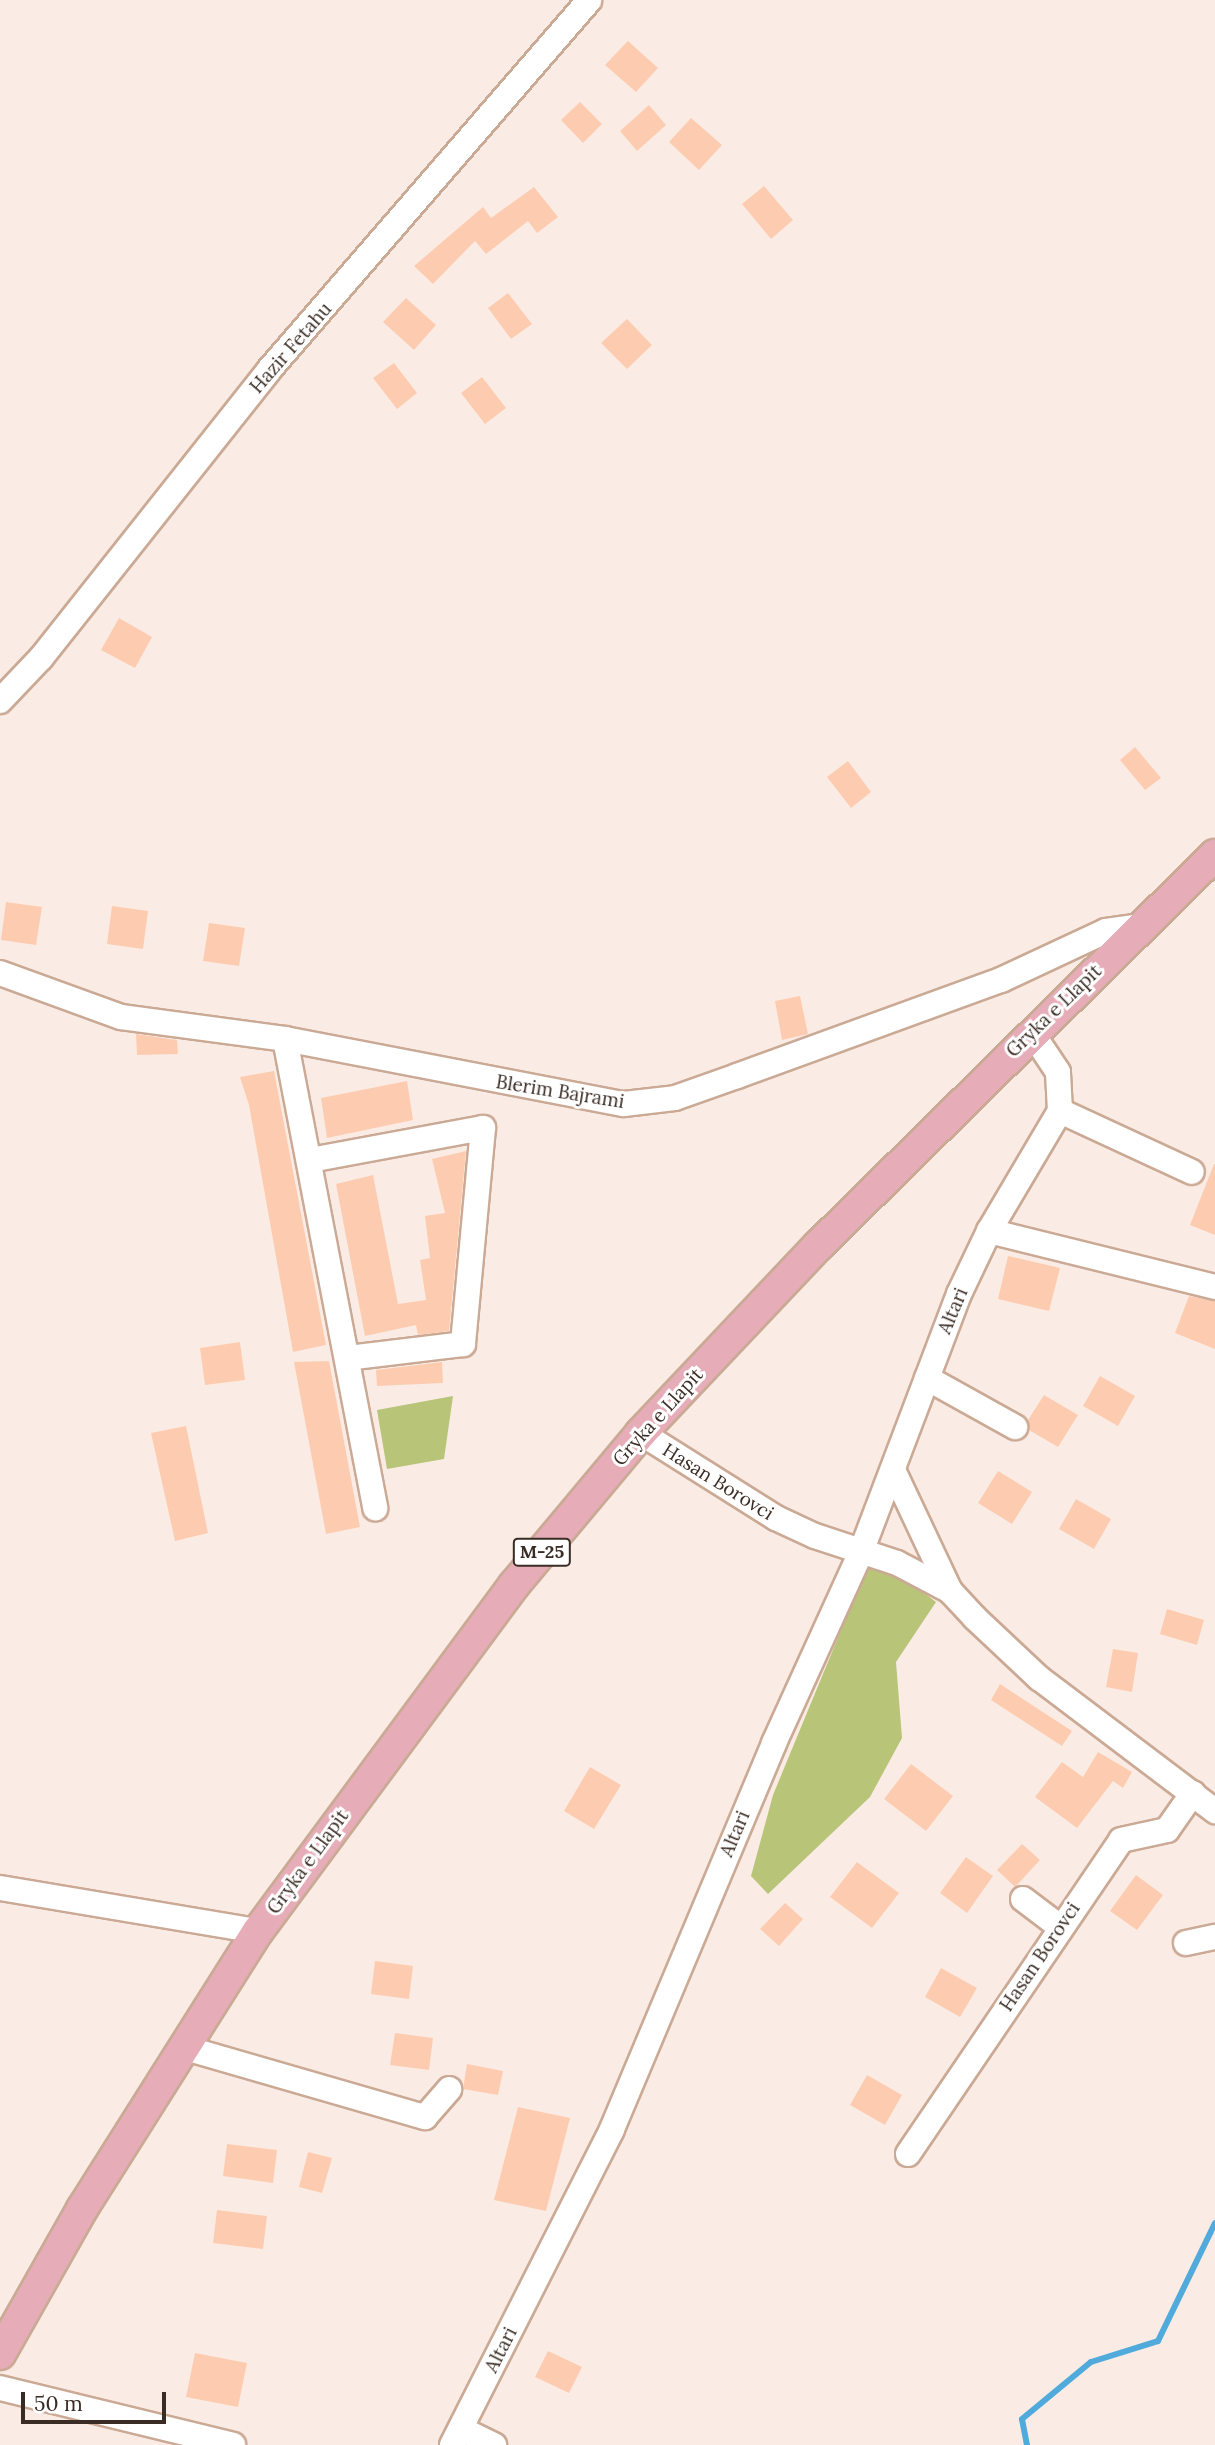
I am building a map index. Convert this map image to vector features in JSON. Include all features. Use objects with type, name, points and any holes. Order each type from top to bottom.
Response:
[{"type":"main road","name":"Gryka e Llapit","points":[[0,2354],[182,2048],[258,1931],[514,1586],[641,1433],[819,1245],[1215,855]]},
{"type":"street","name":"Hazir Fetahu","points":[[0,702],[41,658],[269,370],[589,0]]},
{"type":"street","name":"Blerim Bajrami","points":[[0,973],[121,1017],[285,1039],[594,1101],[653,1102],[918,1012],[1106,931],[1142,926]]},
{"type":"street","points":[[1032,1033],[1058,1072],[1060,1111],[1192,1172]]},
{"type":"street","points":[[285,1039],[375,1508]]},
{"type":"street","name":"Altari","points":[[495,2445],[457,2437],[612,2129],[774,1743],[861,1552],[894,1472],[959,1294],[989,1231],[1060,1111]]},
{"type":"street","points":[[310,1160],[483,1128],[463,1345],[348,1358]]},
{"type":"street","points":[[989,1231],[1215,1287]]},
{"type":"street","points":[[928,1378],[1015,1427]]},
{"type":"street","name":"Hasan Borovci","points":[[641,1433],[776,1518],[861,1552],[897,1563],[950,1591],[1039,1678],[1215,1811]]},
{"type":"street","name":"Hasan Borovci","points":[[894,1472],[950,1591]]},
{"type":"street","name":"Hasan Borovci","points":[[908,2154],[1121,1840],[1167,1830],[1193,1793]]},
{"type":"street","points":[[0,1888],[258,1931]]},
{"type":"street","points":[[1023,1899],[1060,1927]]},
{"type":"street","points":[[1186,1943],[1203,1943],[1215,1937]]},
{"type":"street","points":[[182,2048],[425,2117],[449,2089]]},
{"type":"street","points":[[0,2388],[233,2445]]},
{"type":"green space","points":[[453,1396],[444,1459],[387,1469],[377,1410]]},
{"type":"green space","points":[[868,1565],[903,1577],[936,1602],[896,1662],[902,1738],[870,1797],[768,1894],[751,1876],[773,1795]]},
{"type":"building","points":[[628,41],[658,68],[636,92],[605,65]]},
{"type":"building","points":[[580,102],[602,124],[583,143],[561,120]]},
{"type":"building","points":[[649,105],[666,125],[637,151],[620,131]]},
{"type":"building","points":[[691,118],[722,145],[699,170],[669,142]]},
{"type":"building","points":[[764,186],[793,220],[771,239],[742,204]]},
{"type":"building","points":[[534,187],[558,217],[537,233],[528,221],[486,254],[475,241],[433,284],[414,266],[483,207],[491,218]]},
{"type":"building","points":[[508,293],[532,324],[511,339],[488,308]]},
{"type":"building","points":[[406,298],[436,325],[414,350],[383,322]]},
{"type":"building","points":[[627,319],[652,345],[627,369],[601,343]]},
{"type":"building","points":[[394,363],[417,393],[397,409],[373,378]]},
{"type":"building","points":[[482,377],[506,408],[485,424],[461,393]]},
{"type":"building","points":[[119,618],[152,637],[135,668],[101,650]]},
{"type":"building","points":[[1135,747],[1161,778],[1145,790],[1120,760]]},
{"type":"building","points":[[848,761],[871,792],[851,808],[827,777]]},
{"type":"building","points":[[6,902],[42,907],[36,945],[1,940]]},
{"type":"building","points":[[112,906],[148,911],[143,949],[107,944]]},
{"type":"building","points":[[209,923],[245,928],[239,966],[203,961]]},
{"type":"building","points":[[800,996],[808,1034],[782,1040],[775,1001]]},
{"type":"building","points":[[136,1034],[177,1040],[178,1054],[137,1055]]},
{"type":"building","points":[[274,1071],[326,1345],[293,1352],[249,1105],[240,1077]]},
{"type":"building","points":[[407,1081],[413,1120],[327,1138],[321,1098]]},
{"type":"building","points":[[466,1151],[449,1331],[418,1335],[416,1325],[365,1336],[336,1184],[373,1175],[398,1304],[426,1300],[420,1260],[430,1258],[425,1216],[445,1213],[432,1159]]},
{"type":"building","points":[[1215,1164],[1215,1235],[1190,1225]]},
{"type":"building","points":[[1008,1256],[1060,1268],[1049,1311],[998,1299]]},
{"type":"building","points":[[1189,1296],[1215,1301],[1215,1349],[1175,1333]]},
{"type":"building","points":[[240,1342],[245,1380],[205,1385],[200,1348]]},
{"type":"building","points":[[329,1361],[360,1527],[326,1534],[294,1362]]},
{"type":"building","points":[[442,1362],[443,1383],[377,1386],[376,1370]]},
{"type":"building","points":[[1100,1376],[1135,1396],[1118,1426],[1083,1406]]},
{"type":"building","points":[[1044,1395],[1078,1415],[1058,1447],[1029,1430],[1028,1420]]},
{"type":"building","points":[[186,1426],[208,1533],[175,1541],[151,1433]]},
{"type":"building","points":[[998,1471],[1032,1492],[1012,1524],[978,1503]]},
{"type":"building","points":[[1076,1499],[1111,1519],[1094,1549],[1059,1529]]},
{"type":"building","points":[[1167,1609],[1204,1620],[1197,1645],[1160,1634]]},
{"type":"building","points":[[1113,1649],[1138,1653],[1132,1692],[1106,1687]]},
{"type":"building","points":[[1000,1684],[1072,1731],[1062,1746],[991,1700]]},
{"type":"building","points":[[1098,1752],[1132,1772],[1123,1788],[1113,1781],[1077,1828],[1035,1797],[1062,1762],[1083,1777]]},
{"type":"building","points":[[911,1764],[953,1796],[926,1831],[884,1799]]},
{"type":"building","points":[[590,1767],[621,1785],[594,1829],[564,1811]]},
{"type":"building","points":[[1022,1844],[1040,1860],[1015,1887],[997,1870]]},
{"type":"building","points":[[966,1857],[993,1876],[967,1913],[940,1893]]},
{"type":"building","points":[[857,1862],[899,1893],[872,1928],[830,1897]]},
{"type":"building","points":[[1136,1875],[1163,1895],[1137,1930],[1110,1911]]},
{"type":"building","points":[[785,1903],[803,1919],[779,1946],[760,1929]]},
{"type":"building","points":[[375,1961],[413,1966],[409,1999],[371,1994]]},
{"type":"building","points":[[941,1968],[977,1988],[960,2017],[925,1997]]},
{"type":"building","points":[[395,2033],[433,2038],[429,2070],[390,2065]]},
{"type":"building","points":[[467,2064],[503,2071],[498,2095],[463,2089]]},
{"type":"building","points":[[867,2075],[902,2095],[885,2125],[850,2105]]},
{"type":"building","points":[[518,2107],[570,2118],[546,2211],[494,2200]]},
{"type":"building","points":[[227,2144],[277,2150],[273,2183],[223,2176]]},
{"type":"building","points":[[308,2152],[332,2158],[322,2193],[299,2187]]},
{"type":"building","points":[[217,2210],[267,2216],[263,2249],[213,2243]]},
{"type":"building","points":[[548,2351],[582,2367],[569,2393],[535,2377]]},
{"type":"building","points":[[195,2353],[247,2363],[238,2407],[186,2397]]},
{"type":"waterway","points":[[1027,2445],[1022,2419],[1091,2362],[1158,2341],[1215,2223]]}]
